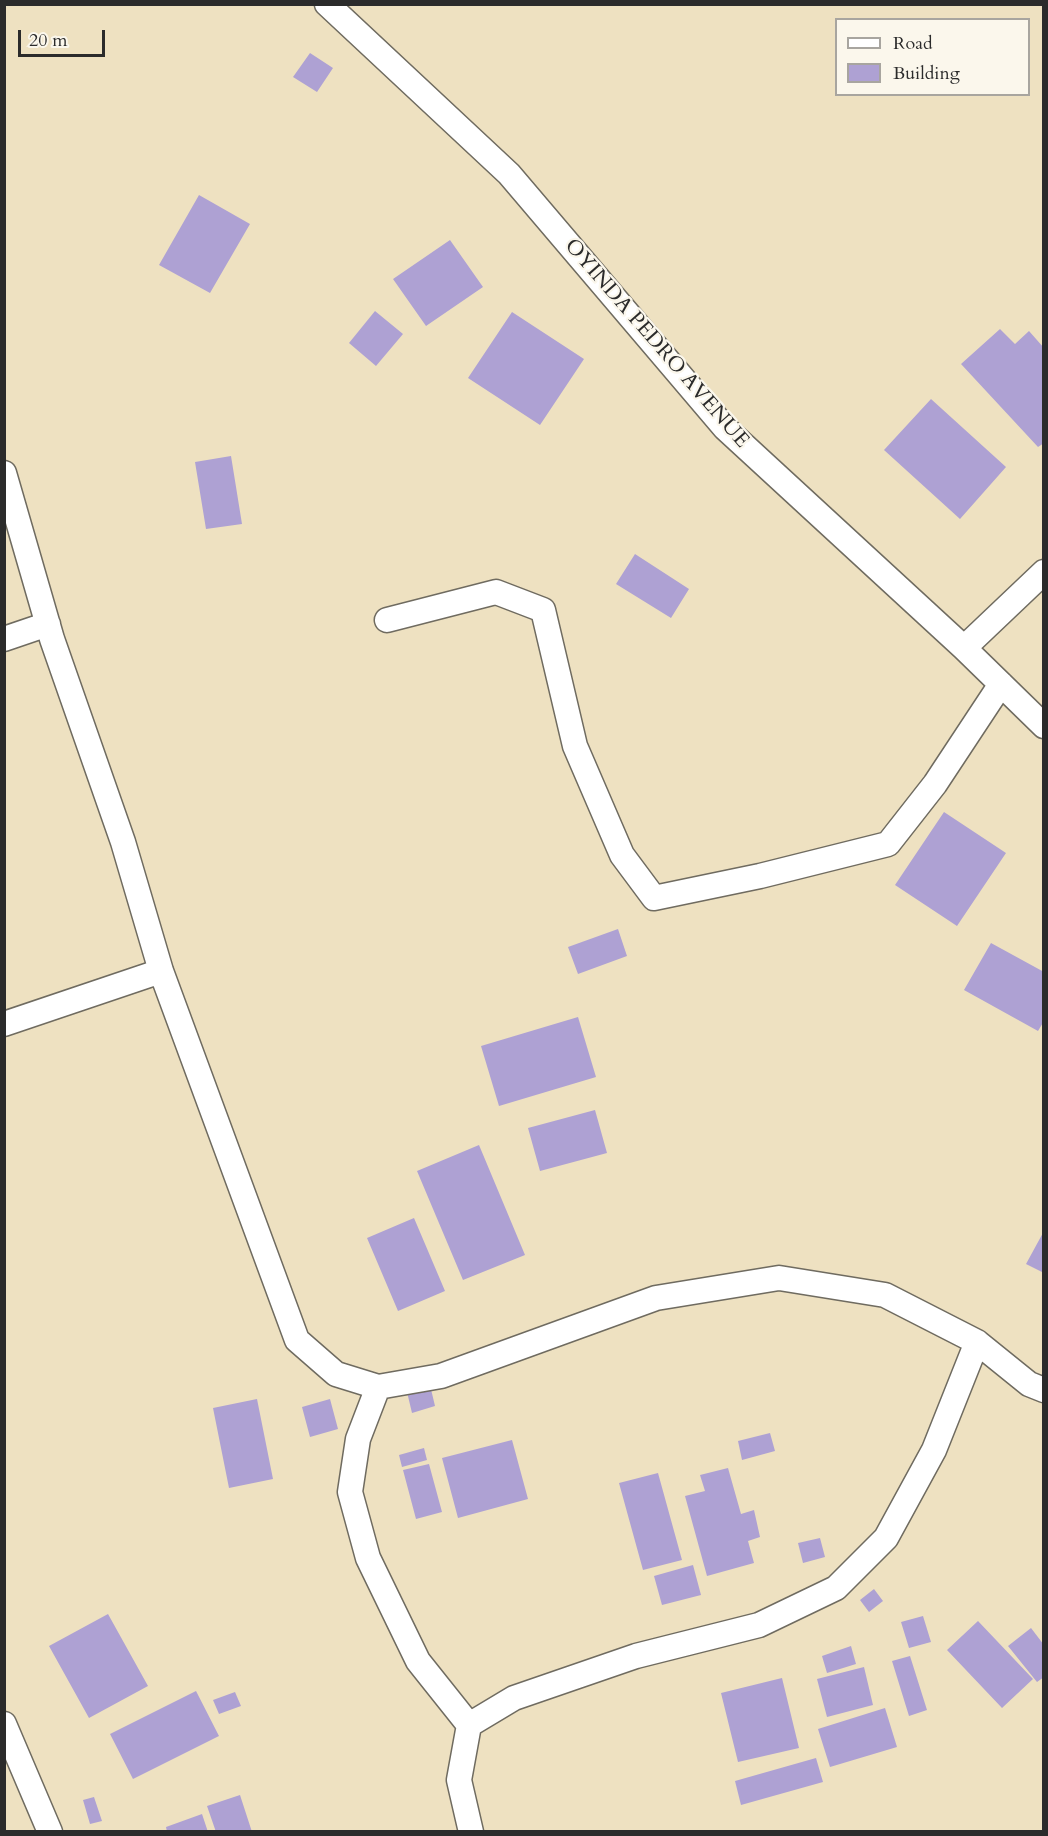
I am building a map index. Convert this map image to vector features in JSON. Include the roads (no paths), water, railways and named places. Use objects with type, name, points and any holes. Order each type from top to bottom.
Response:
[{"type":"street","name":"OYINDA PEDRO AVENUE","points":[[327,4],[509,174],[725,428],[964,648],[1044,726]]},
{"type":"street","points":[[4,473],[48,624],[123,843],[161,971],[297,1340],[336,1374],[378,1387],[441,1376],[657,1298],[779,1278],[885,1295],[977,1342],[1029,1384],[1044,1390]]},
{"type":"street","points":[[964,648],[1044,572]]},
{"type":"street","points":[[387,620],[496,592],[543,610],[576,746],[622,855],[654,898],[760,876],[888,844],[935,784],[1001,684]]},
{"type":"street","points":[[4,639],[48,624]]},
{"type":"street","points":[[4,1024],[161,971]]},
{"type":"street","points":[[471,1832],[459,1780],[469,1725],[514,1698],[636,1656],[759,1624],[836,1588],[886,1538],[934,1450],[977,1342]]},
{"type":"street","points":[[378,1387],[358,1439],[350,1492],[368,1558],[418,1661],[469,1725]]},
{"type":"street","points":[[4,1724],[50,1832]]}]
